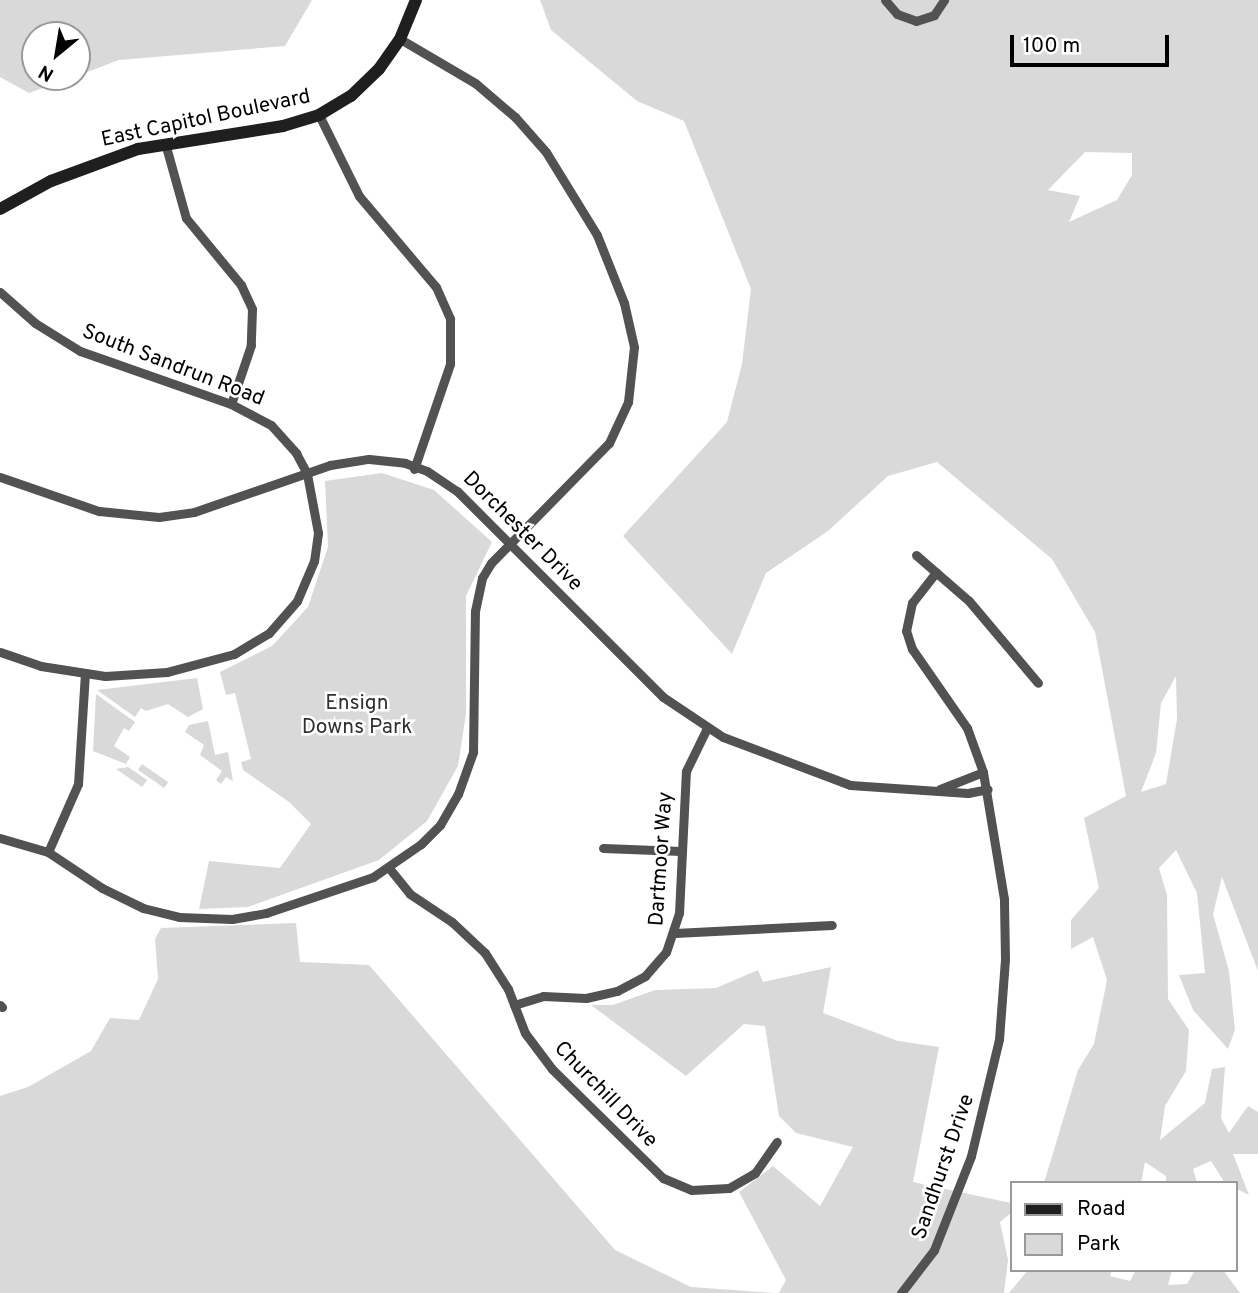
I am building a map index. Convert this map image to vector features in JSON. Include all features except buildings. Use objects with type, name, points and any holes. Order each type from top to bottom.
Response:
[{"type":"street","name":"East Capitol Boulevard","points":[[0,209],[80,169],[165,143],[283,126],[319,116],[366,84],[400,39],[416,0]]},
{"type":"street","points":[[885,0],[903,18],[916,21],[934,15],[944,0]]},
{"type":"street","points":[[0,838],[48,852],[125,901],[197,919],[266,913],[351,886],[389,868],[440,825],[467,776],[477,709],[477,594],[491,563],[609,443],[632,388],[632,333],[597,236],[546,152],[515,117],[475,83],[400,39]]},
{"type":"street","points":[[319,116],[359,196],[428,276],[450,319],[450,364],[414,469]]},
{"type":"street","points":[[165,143],[186,218],[241,285],[252,309],[251,345],[231,404]]},
{"type":"street","name":"South Sandrun Road","points":[[0,292],[35,323],[80,351],[231,404],[271,425],[296,453],[307,474],[318,533],[314,561],[297,601],[279,624],[247,649],[167,672],[85,674]]},
{"type":"street","name":"Dorchester Drive","points":[[0,477],[99,511],[159,517],[194,512],[307,474],[369,459],[405,463],[448,483],[663,697],[707,728],[755,752],[832,781],[881,790],[988,789]]},
{"type":"street","points":[[916,555],[968,601],[1038,683]]},
{"type":"street","name":"Sandhurst Drive","points":[[901,1293],[928,1262],[958,1192],[984,1115],[999,1039],[1004,899],[988,789],[967,728],[908,640],[909,610],[936,572]]},
{"type":"street","points":[[0,652],[85,674],[78,784],[48,852]]},
{"type":"street","name":"Dartmoor Way","points":[[513,1005],[543,996],[597,997],[627,987],[660,961],[676,933],[686,771],[707,728]]},
{"type":"street","name":"Dorchester Drive","points":[[938,790],[984,772]]},
{"type":"street","points":[[603,848],[681,851]]},
{"type":"street","name":"Churchill Drive","points":[[389,868],[410,894],[475,942],[501,976],[526,1033],[568,1088],[673,1184],[710,1191],[738,1184],[761,1167],[777,1142]]},
{"type":"street","points":[[676,933],[832,925]]},
{"type":"green space","points":[[0,0],[312,0],[285,46],[119,60],[91,71],[91,21],[21,21],[21,89],[0,77]]},
{"type":"green space","points":[[540,0],[1258,0],[1258,971],[1222,877],[1213,914],[1229,971],[1235,1030],[1228,1049],[1193,1010],[1179,975],[1205,973],[1197,893],[1176,850],[1159,868],[1167,895],[1168,999],[1189,1030],[1186,1071],[1165,1106],[1160,1140],[1205,1103],[1212,1069],[1225,1067],[1221,1118],[1229,1133],[1248,1106],[1258,1112],[1258,1154],[1233,1154],[1249,1195],[1237,1189],[1237,1181],[1224,1181],[1211,1161],[1193,1169],[1196,1181],[1166,1181],[1166,1176],[1145,1162],[1141,1181],[1045,1181],[1078,1070],[1094,1044],[1107,980],[1093,937],[1071,949],[1071,920],[1099,888],[1084,818],[1126,796],[1095,632],[1052,559],[937,462],[888,476],[828,531],[766,573],[732,654],[623,536],[727,422],[742,364],[751,289],[684,121],[637,101],[551,30]],"holes":[[[1085,152],[1132,153],[1132,175],[1117,200],[1069,222],[1080,196],[1048,190]],[[1176,676],[1177,719],[1166,784],[1141,792],[1156,753],[1161,703]]]},
{"type":"green space","name":"Ensign Downs Park","points":[[382,473],[434,490],[492,542],[466,596],[466,714],[458,766],[427,821],[379,860],[248,907],[199,909],[209,861],[280,868],[311,824],[289,802],[243,770],[241,762],[251,759],[235,693],[226,695],[220,672],[272,646],[308,607],[328,547],[325,481]]},
{"type":"green space","points":[[197,678],[203,709],[188,717],[168,704],[146,711],[141,708],[135,717],[97,690]]},
{"type":"green space","points":[[96,694],[135,722],[129,731],[124,728],[114,746],[130,757],[126,764],[93,751]]},
{"type":"green space","points":[[208,721],[215,755],[228,752],[233,781],[226,777],[221,784],[216,780],[222,771],[200,755],[204,745],[185,732],[189,725]]},
{"type":"green space","points":[[142,764],[168,782],[164,788],[138,770]]},
{"type":"green space","points":[[128,767],[147,780],[142,787],[116,769]]},
{"type":"green space","points":[[296,923],[300,962],[369,965],[615,1250],[691,1287],[775,1293],[0,1293],[0,1096],[28,1087],[91,1051],[110,1018],[139,1020],[158,979],[155,939],[161,928]]},
{"type":"green space","points":[[831,967],[823,1013],[898,1041],[939,1047],[913,1182],[1010,1203],[1010,1214],[1000,1222],[1008,1260],[1004,1293],[779,1293],[786,1280],[739,1192],[773,1166],[820,1206],[853,1147],[796,1133],[779,1116],[765,1026],[744,1024],[686,1076],[591,1005],[613,1005],[655,990],[716,988],[758,970],[763,982]]},
{"type":"green space","points":[[1026,1272],[1111,1272],[1110,1276],[1130,1281],[1135,1272],[1171,1272],[1168,1285],[1187,1284],[1194,1272],[1224,1272],[1240,1293],[1009,1293]]}]
